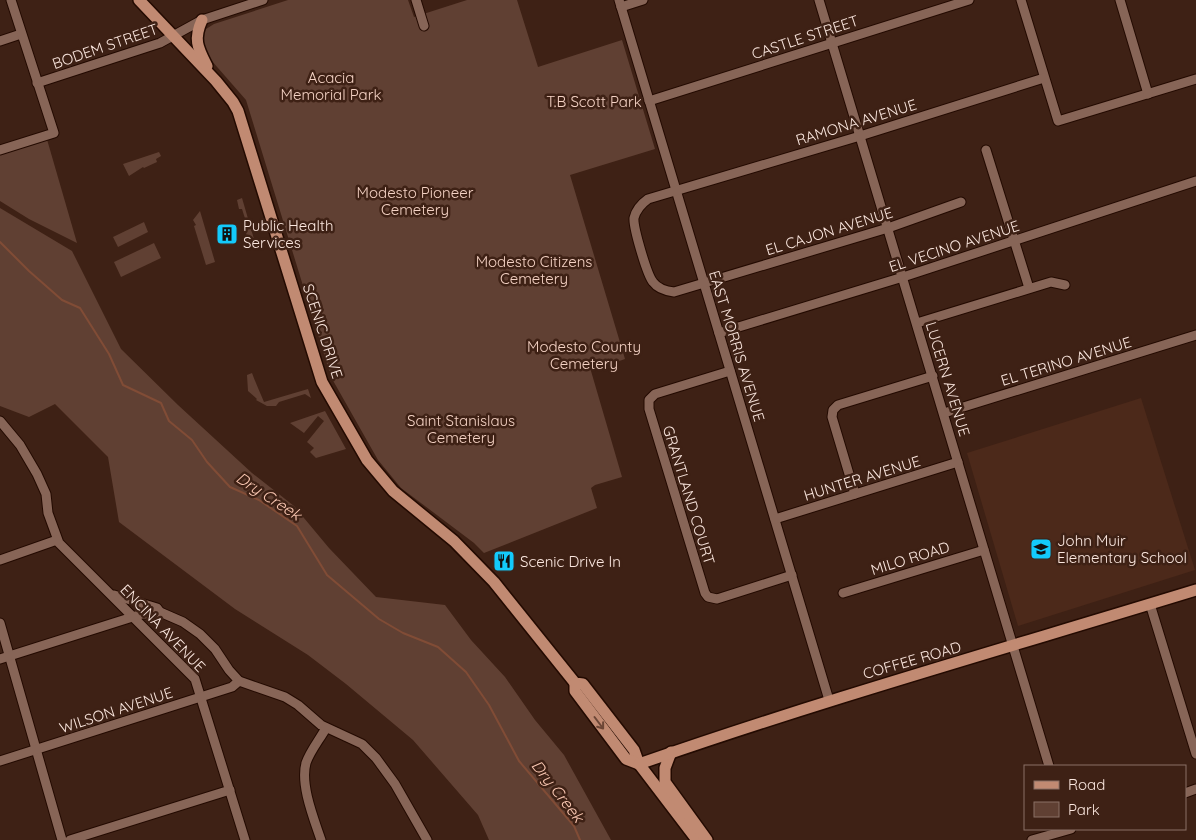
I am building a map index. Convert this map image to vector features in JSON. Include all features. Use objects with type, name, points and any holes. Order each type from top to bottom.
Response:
[{"type":"main road","name":"SCENIC DRIVE","points":[[139,0],[212,77],[233,102],[240,116],[322,382],[367,460],[393,491],[454,541],[488,575],[576,683],[575,691],[626,759],[638,764],[697,840]]},
{"type":"main road","points":[[202,20],[196,36],[197,44],[212,77]]},
{"type":"main road","name":"COFFEE ROAD","points":[[638,764],[829,700],[1196,590]]},
{"type":"main road","points":[[671,752],[665,768],[665,782],[708,840]]},
{"type":"street","points":[[0,150],[54,133],[11,0]]},
{"type":"street","name":"BODEM STREET","points":[[37,83],[150,46],[202,20],[263,0]]},
{"type":"street","points":[[416,0],[424,26]]},
{"type":"street","points":[[620,4],[643,0]]},
{"type":"street","name":"LUCERN AVENUE","points":[[818,0],[933,376],[1049,765]]},
{"type":"street","name":"CASTLE STREET","points":[[649,101],[969,0]]},
{"type":"street","points":[[1021,0],[1058,121],[1196,79]]},
{"type":"street","points":[[1120,0],[1148,94]]},
{"type":"street","name":"EAST MORRIS AVENUE","points":[[620,4],[829,700]]},
{"type":"street","points":[[0,41],[21,34]]},
{"type":"street","name":"RAMONA AVENUE","points":[[704,284],[674,292],[658,287],[649,277],[634,225],[636,212],[642,203],[648,199],[860,136],[1044,78]]},
{"type":"street","points":[[986,150],[1029,288]]},
{"type":"street","name":"EL VECINO AVENUE","points":[[719,333],[903,277],[1196,182]]},
{"type":"street","name":"EL CAJON AVENUE","points":[[704,284],[888,228],[961,202]]},
{"type":"street","points":[[917,323],[1051,282],[1065,285]]},
{"type":"street","name":"EL TERINO AVENUE","points":[[944,413],[1196,335]]},
{"type":"street","name":"GRANTLAND COURT","points":[[730,371],[652,396],[648,404],[654,427],[705,593],[708,597],[717,599],[792,576]]},
{"type":"street","points":[[855,494],[832,417],[833,410],[838,405],[933,376]]},
{"type":"street","points":[[0,421],[20,445],[37,474],[46,494],[48,512],[57,540],[0,560]]},
{"type":"street","name":"HUNTER AVENUE","points":[[775,519],[958,462]]},
{"type":"street","name":"ENCINA AVENUE","points":[[57,540],[192,674],[202,696],[245,840]]},
{"type":"street","name":"MILO ROAD","points":[[843,593],[984,550]]},
{"type":"street","points":[[110,593],[157,608],[160,612],[183,622],[200,634],[215,649],[239,681],[271,691],[290,700],[326,728],[356,740],[370,751],[395,784],[427,840]]},
{"type":"street","points":[[1150,604],[1196,754]]},
{"type":"street","points":[[0,659],[134,616],[160,612]]},
{"type":"street","points":[[0,623],[62,840]]},
{"type":"street","name":"WILSON AVENUE","points":[[0,761],[232,687],[239,681]]},
{"type":"street","points":[[322,840],[304,774],[307,759],[326,728]]},
{"type":"street","points":[[70,840],[230,790]]},
{"type":"street","points":[[1032,840],[1066,830]]},
{"type":"shaded area","points":[[1141,398],[1195,570],[1018,626],[967,453]]},
{"type":"green space","points":[[288,0],[408,0],[414,17],[467,0],[517,0],[538,67],[622,40],[655,149],[570,175],[625,359],[591,371],[622,477],[591,488],[597,508],[484,553],[474,543],[401,488],[378,460],[331,377],[246,100],[204,52],[201,35],[214,24]]},
{"type":"green space","points":[[46,136],[77,243],[29,219],[0,201],[0,150]]},
{"type":"green space","points":[[159,152],[161,156],[156,159],[157,162],[143,167],[129,176],[123,164]]},
{"type":"green space","points":[[242,198],[256,246],[251,248],[245,230],[248,228],[237,200]]},
{"type":"green space","points":[[0,208],[72,251],[121,349],[252,473],[294,506],[329,548],[376,597],[445,605],[471,640],[505,677],[535,720],[564,755],[611,840],[489,840],[478,815],[413,740],[308,655],[235,609],[119,522],[108,457],[55,404],[29,417],[0,406]]},
{"type":"green space","points":[[200,211],[215,262],[206,265],[193,220]]},
{"type":"green space","points":[[144,222],[148,232],[118,247],[113,237]]},
{"type":"green space","points":[[154,243],[161,258],[121,277],[114,262]]},
{"type":"green space","points":[[252,373],[264,402],[308,389],[311,398],[305,394],[279,402],[276,406],[267,406],[256,400],[248,391],[247,375]]},
{"type":"green space","points":[[325,411],[346,449],[316,458],[310,452],[314,448],[307,442],[324,421],[318,416],[304,433],[290,423]]},
{"type":"waterway","name":"Dry Creek","points":[[0,242],[62,300],[80,308],[109,354],[123,385],[161,403],[169,421],[192,440],[207,462],[230,487],[259,500],[297,526],[327,575],[379,619],[403,633],[438,647],[466,672],[489,705],[519,761],[574,826],[580,840]]},
{"type":"place","name":"Public Health Services","points":[[227,234]]},
{"type":"place","name":"John Muir Elementary School","points":[[1041,549]]},
{"type":"place","name":"Scenic Drive In","points":[[504,561]]},
{"type":"park label","name":"Acacia Memorial Park","points":[[331,86]]},
{"type":"park label","name":"T.B Scott Park","points":[[594,101]]},
{"type":"park label","name":"Modesto Pioneer Cemetery","points":[[415,200]]},
{"type":"park label","name":"Modesto Citizens Cemetery","points":[[534,270]]},
{"type":"park label","name":"Modesto County Cemetery","points":[[584,354]]},
{"type":"park label","name":"Saint Stanislaus Cemetery","points":[[461,428]]}]
